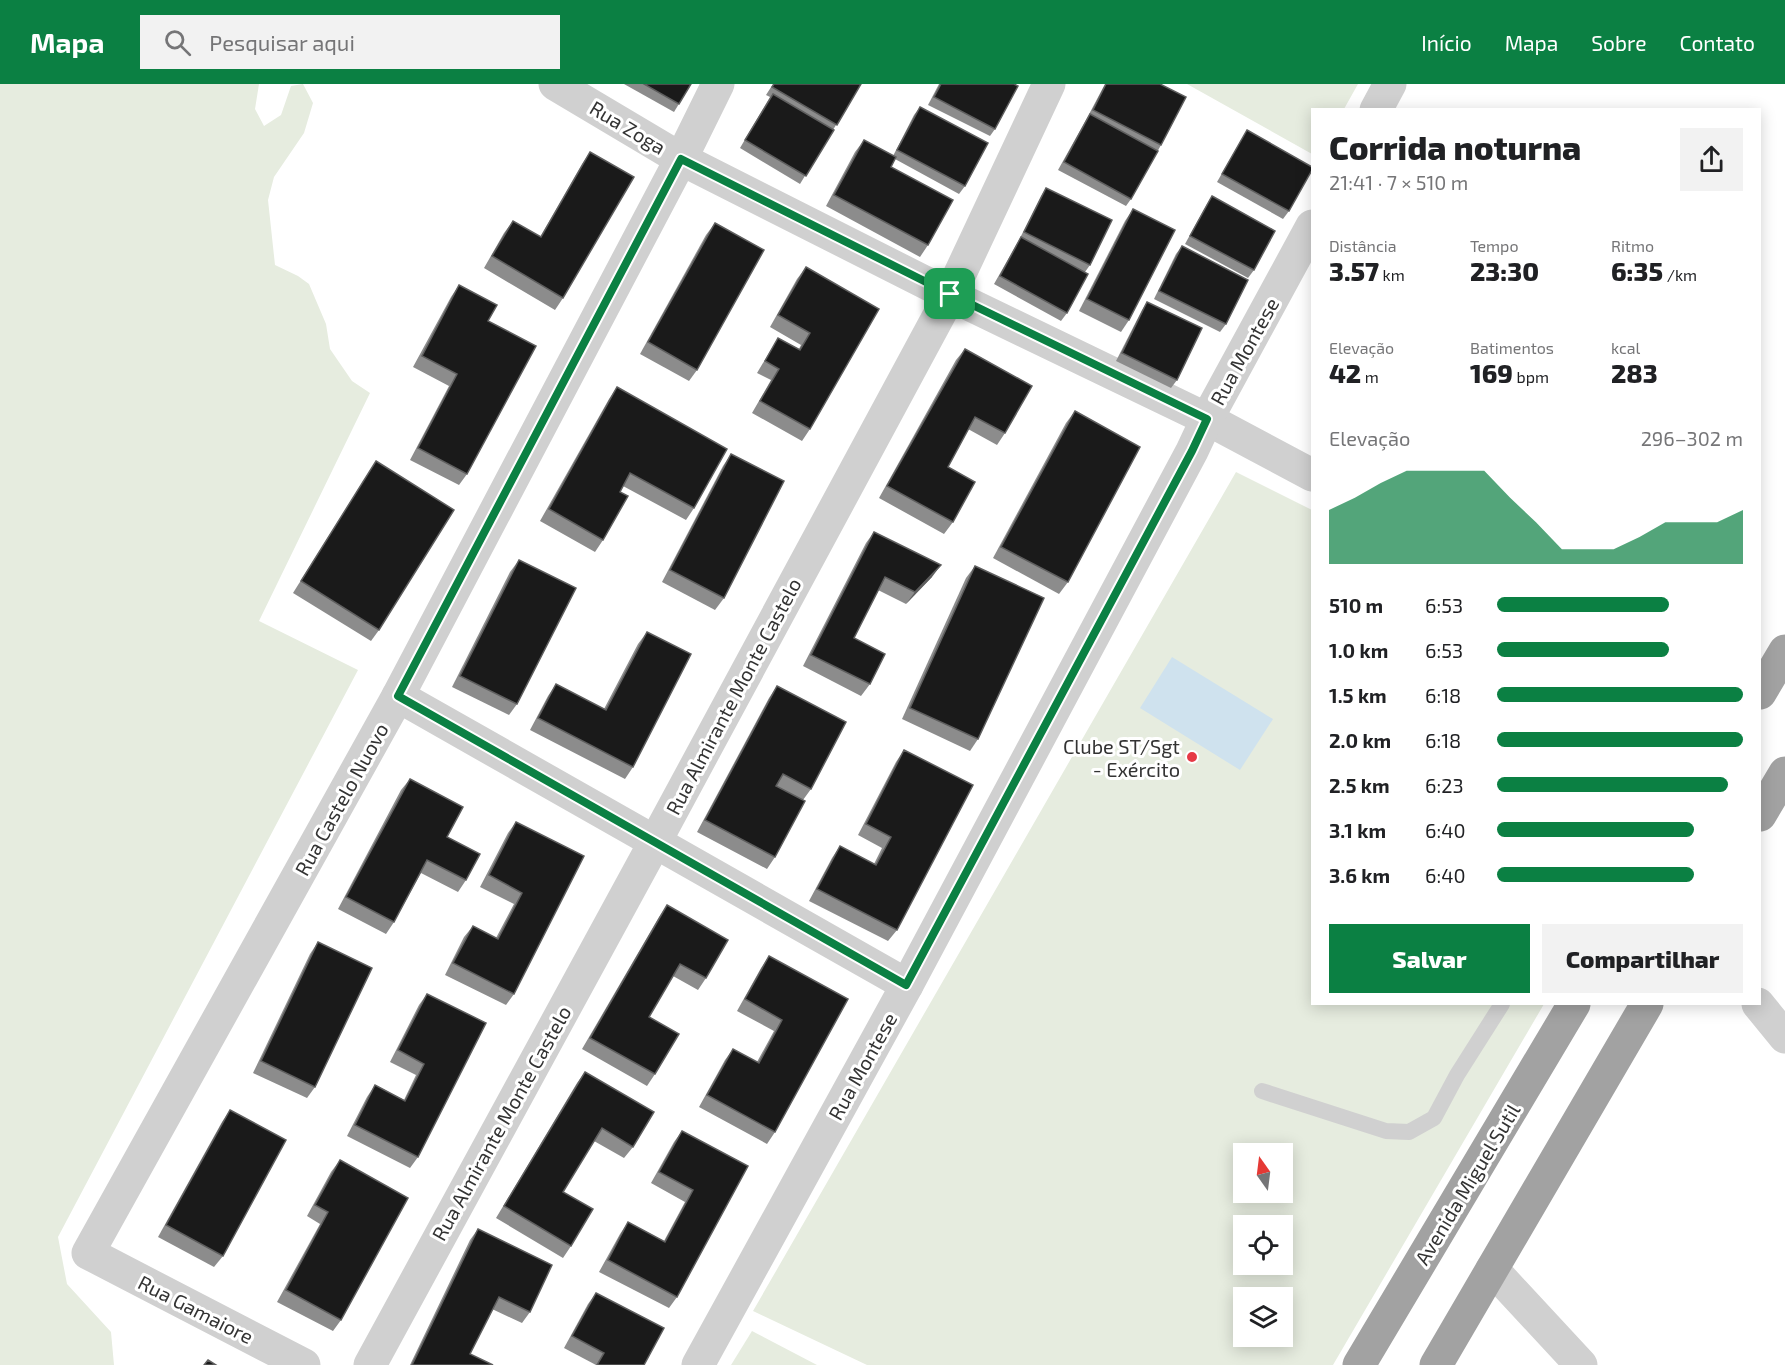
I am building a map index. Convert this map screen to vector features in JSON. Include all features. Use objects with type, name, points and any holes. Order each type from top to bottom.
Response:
[{"type":"highway","points":[[1761,691],[1785,651]]},
{"type":"highway","points":[[1761,813],[1785,773]]},
{"type":"highway","name":"Avenida Miguel Sutil","points":[[1359,1365],[1573,1005]]},
{"type":"highway","points":[[1436,1365],[1646,1005]]},
{"type":"street","name":"Rua Zoga","points":[[555,84],[681,159],[950,294],[1207,419],[1311,474]]},
{"type":"street","name":"Rua Castelo Nuovo","points":[[88,1253],[398,696],[681,159],[718,84]]},
{"type":"street","name":"Rua Almirante Monte Castelo","points":[[370,1365],[950,294],[1049,84]]},
{"type":"street","points":[[1377,108],[1390,84]]},
{"type":"street","name":"Rua Montese","points":[[698,1365],[906,985],[1311,228]]},
{"type":"street","points":[[398,696],[906,985]]},
{"type":"street","points":[[1759,1005],[1785,1037]]},
{"type":"street","name":"Rua Gamaiore","points":[[88,1253],[304,1365]]},
{"type":"street","points":[[1492,1269],[1581,1365]]},
{"type":"lane","points":[[1262,1091],[1386,1131],[1409,1132],[1434,1118],[1457,1075],[1501,1005]]},
{"type":"shaded area","points":[[0,84],[259,84],[255,109],[264,126],[281,115],[291,86],[303,84],[313,103],[304,133],[274,177],[268,200],[275,265],[309,284],[326,324],[330,349],[352,381],[370,393],[259,621],[358,670],[58,1237],[67,1284],[111,1332],[114,1365],[0,1365]]},
{"type":"shaded area","points":[[1187,84],[1358,84],[1345,108],[1311,108],[1311,153]]},
{"type":"shaded area","name":"Clube ST/Sgt - Exército","points":[[1236,472],[1311,510],[1311,1005],[1543,1005],[1333,1365],[867,1365],[753,1311]]},
{"type":"shaded area","points":[[752,1331],[817,1365],[731,1365]]},
{"type":"water","points":[[1172,657],[1273,719],[1240,770],[1140,708]]},
{"type":"building","points":[[644,84],[691,84],[679,104]]},
{"type":"building","points":[[774,84],[861,84],[837,125],[772,87]]},
{"type":"building","points":[[941,84],[1014,84],[1018,86],[995,129],[934,97]]},
{"type":"building","points":[[1106,84],[1160,84],[1186,97],[1161,145],[1093,110]]},
{"type":"building","points":[[773,94],[834,130],[806,176],[745,140]]},
{"type":"building","points":[[920,107],[988,143],[965,186],[897,150]]},
{"type":"building","points":[[1090,114],[1158,151],[1131,199],[1064,162]]},
{"type":"building","points":[[1247,130],[1311,166],[1311,172],[1289,211],[1222,174]]},
{"type":"building","points":[[864,140],[896,157],[891,167],[953,200],[928,245],[834,195]]},
{"type":"building","points":[[590,152],[634,177],[563,298],[492,256],[513,221],[541,237]]},
{"type":"building","points":[[1046,188],[1112,220],[1090,265],[1024,232]]},
{"type":"building","points":[[1212,196],[1275,231],[1254,270],[1190,236]]},
{"type":"building","points":[[1133,209],[1175,230],[1129,320],[1087,299]]},
{"type":"building","points":[[715,223],[764,250],[697,370],[648,342]]},
{"type":"building","points":[[1021,237],[1088,274],[1067,313],[1000,276]]},
{"type":"building","points":[[1182,246],[1248,280],[1226,324],[1159,291]]},
{"type":"building","points":[[806,267],[879,309],[810,429],[760,401],[779,369],[765,361],[778,338],[800,350],[810,333],[778,315]]},
{"type":"building","points":[[459,285],[497,305],[488,321],[536,346],[467,474],[418,448],[457,374],[422,356]]},
{"type":"building","points":[[1147,302],[1202,328],[1177,380],[1122,353]]},
{"type":"building","points":[[965,349],[1032,386],[1005,433],[975,417],[948,467],[975,482],[953,522],[887,486]]},
{"type":"building","points":[[617,387],[727,449],[694,508],[630,473],[620,492],[628,496],[603,540],[549,509]]},
{"type":"building","points":[[1075,411],[1140,447],[1068,582],[1001,547]]},
{"type":"building","points":[[731,454],[784,481],[724,598],[670,570]]},
{"type":"building","points":[[376,461],[454,510],[379,630],[301,581]]},
{"type":"building","points":[[874,532],[941,565],[915,592],[885,577],[854,638],[885,654],[870,684],[811,655]]},
{"type":"building","points":[[519,560],[576,588],[517,704],[460,676]]},
{"type":"building","points":[[975,566],[1044,598],[978,739],[910,708]]},
{"type":"building","points":[[647,632],[691,654],[633,767],[538,718],[556,684],[606,710]]},
{"type":"building","points":[[777,686],[846,722],[811,789],[783,774],[776,786],[805,801],[775,857],[705,820]]},
{"type":"building","points":[[904,750],[973,785],[897,930],[817,889],[840,846],[876,865],[891,837],[866,824]]},
{"type":"building","points":[[410,779],[463,807],[447,837],[480,854],[466,880],[427,860],[394,922],[346,897]]},
{"type":"building","points":[[516,822],[584,856],[514,994],[453,963],[473,926],[498,939],[522,893],[489,875]]},
{"type":"building","points":[[667,905],[728,940],[706,978],[680,964],[649,1017],[679,1034],[655,1074],[590,1038]]},
{"type":"building","points":[[318,942],[372,968],[315,1087],[261,1061]]},
{"type":"building","points":[[769,956],[848,999],[775,1132],[707,1095],[733,1049],[759,1063],[782,1020],[745,999]]},
{"type":"building","points":[[427,994],[486,1023],[418,1157],[355,1125],[375,1085],[405,1101],[424,1064],[398,1050]]},
{"type":"building","points":[[585,1072],[654,1112],[633,1147],[602,1128],[563,1192],[593,1209],[571,1246],[504,1206]]},
{"type":"building","points":[[230,1110],[286,1140],[223,1256],[166,1225]]},
{"type":"building","points":[[682,1131],[748,1166],[677,1297],[608,1260],[628,1222],[665,1242],[693,1190],[659,1172]]},
{"type":"building","points":[[340,1160],[408,1198],[341,1320],[286,1290],[328,1212],[315,1205]]},
{"type":"building","points":[[478,1229],[552,1265],[530,1312],[499,1297],[470,1354],[493,1365],[412,1365]]},
{"type":"building","points":[[596,1293],[664,1328],[644,1365],[597,1365],[604,1353],[572,1336]]},
{"type":"building","points":[[208,1360],[216,1365],[204,1365]]},
{"type":"place","name":"Clube ST/Sgt - Exército","points":[[1192,757]]},
{"type":"route","points":[[681,159],[950,294],[1207,419],[906,985],[398,696],[681,159]]}]
